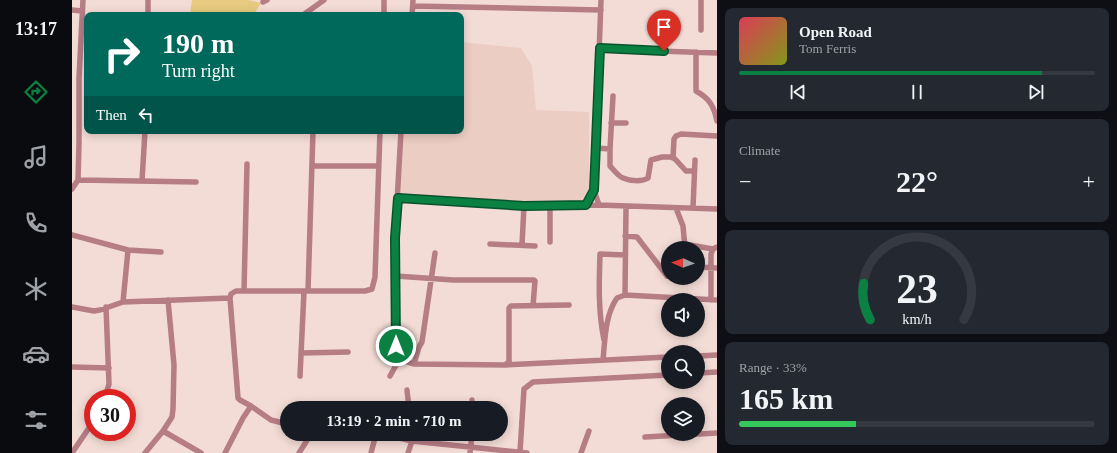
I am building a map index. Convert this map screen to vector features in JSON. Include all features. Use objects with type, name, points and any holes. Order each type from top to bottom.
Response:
[{"type":"street","points":[[72,189],[78,180],[80,144],[79,78],[83,0]]},
{"type":"street","points":[[148,0],[148,12]]},
{"type":"street","points":[[307,12],[324,0]]},
{"type":"street","points":[[384,0],[384,12]]},
{"type":"street","points":[[599,205],[594,190],[601,0]]},
{"type":"street","points":[[701,0],[701,30]]},
{"type":"street","points":[[413,3],[601,10]]},
{"type":"street","points":[[72,10],[82,11]]},
{"type":"street","points":[[600,48],[717,53]]},
{"type":"street","points":[[696,52],[696,90],[708,99],[717,121]]},
{"type":"street","points":[[72,78],[79,78]]},
{"type":"street","points":[[613,96],[610,166],[621,177],[636,181],[646,180],[648,178],[651,160],[662,157],[673,158],[686,171],[694,171]]},
{"type":"street","points":[[611,123],[626,123]]},
{"type":"street","points":[[142,181],[145,134]]},
{"type":"street","points":[[300,376],[314,134]]},
{"type":"street","points":[[280,422],[271,420],[238,398],[230,298],[231,294],[233,292],[244,291],[365,291],[372,289],[375,277],[380,134]]},
{"type":"street","points":[[401,134],[395,238],[396,346],[400,358],[414,364],[505,365],[661,357]]},
{"type":"street","points":[[673,158],[674,139],[676,136],[681,134],[717,136]]},
{"type":"street","points":[[72,144],[80,144]]},
{"type":"street","points":[[596,148],[610,149]]},
{"type":"street","points":[[693,208],[695,160]]},
{"type":"street","points":[[244,291],[247,164]]},
{"type":"street","points":[[312,166],[378,166]]},
{"type":"street","points":[[78,180],[196,182]]},
{"type":"street","points":[[586,205],[594,190]]},
{"type":"street","points":[[398,198],[524,206],[599,205],[717,209]]},
{"type":"street","points":[[522,245],[524,206]]},
{"type":"street","points":[[550,206],[550,242]]},
{"type":"street","points":[[625,295],[626,207]]},
{"type":"street","points":[[676,208],[683,226],[684,241]]},
{"type":"street","points":[[72,235],[128,250],[161,252]]},
{"type":"street","points":[[625,236],[637,237],[661,268]]},
{"type":"street","points":[[490,244],[535,246]]},
{"type":"street","points":[[603,360],[609,318],[617,298],[625,295],[714,300],[714,268],[711,254],[715,248],[705,247]]},
{"type":"street","points":[[124,302],[128,250]]},
{"type":"street","points":[[414,364],[422,342],[435,253]]},
{"type":"street","points":[[605,345],[600,323],[600,254],[625,255]]},
{"type":"street","points":[[396,276],[430,280],[534,280],[533,306]]},
{"type":"street","points":[[72,307],[94,311],[124,302],[230,298]]},
{"type":"street","points":[[145,453],[163,431],[172,416],[174,409],[174,365],[168,300]]},
{"type":"street","points":[[505,365],[509,362],[509,308],[511,306],[569,305]]},
{"type":"street","points":[[106,307],[109,368],[108,389]]},
{"type":"street","points":[[301,353],[348,352]]},
{"type":"street","points":[[705,356],[717,355]]},
{"type":"street","points":[[390,376],[400,358]]},
{"type":"street","points":[[72,367],[109,368]]},
{"type":"street","points":[[705,373],[717,372]]},
{"type":"street","points":[[520,452],[524,389],[533,382],[661,375]]},
{"type":"street","points":[[407,390],[408,401]]},
{"type":"street","points":[[225,453],[242,418],[251,406]]},
{"type":"street","points":[[163,431],[201,453]]},
{"type":"street","points":[[581,453],[588,431]]},
{"type":"street","points":[[645,437],[717,433]]},
{"type":"street","points":[[72,453],[84,435]]},
{"type":"street","points":[[299,453],[307,441]]},
{"type":"street","points":[[371,453],[374,441]]},
{"type":"street","points":[[408,453],[412,441],[527,453]]},
{"type":"street","points":[[470,453],[471,441]]},
{"type":"shaded area","points":[[192,0],[249,0],[261,3],[255,12],[190,12]]},
{"type":"shaded area","points":[[464,42],[521,48],[532,66],[536,110],[589,112],[589,191],[584,201],[573,204],[486,201],[400,194],[398,134],[464,134]]},
{"type":"route","points":[[396,346],[395,238],[398,198],[524,206],[586,205],[594,190],[600,48],[664,51]]}]
